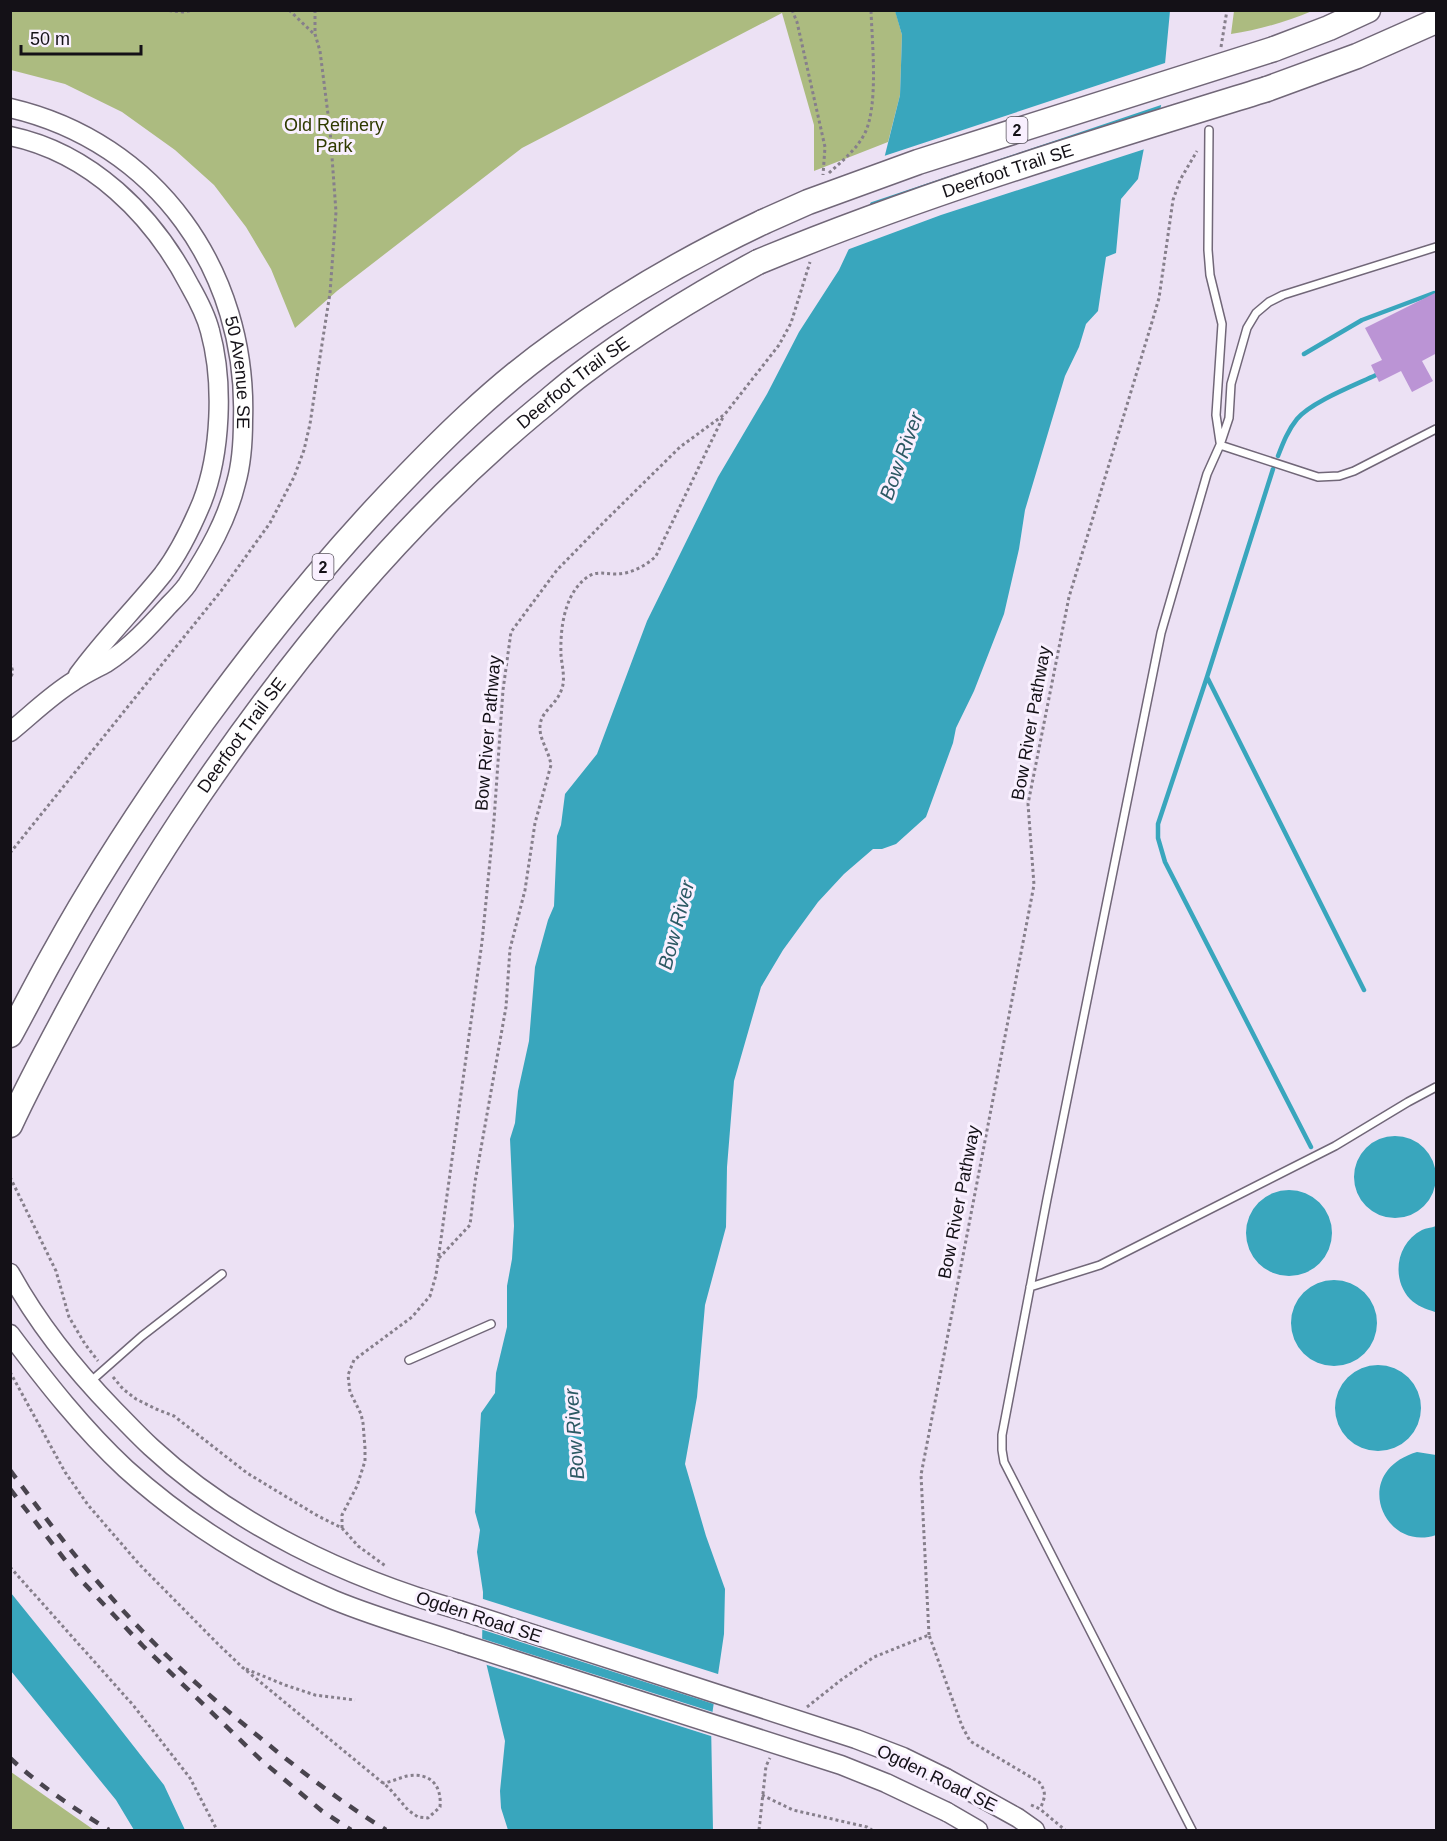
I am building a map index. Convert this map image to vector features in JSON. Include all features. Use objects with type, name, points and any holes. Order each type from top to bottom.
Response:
[{"type":"highway","name":"Deerfoot Trail SE","points":[[10,1035],[56,949],[145,804],[272,628],[314,577],[426,455],[512,377],[557,343],[675,267],[763,222],[818,198],[918,162],[1274,49],[1368,10]]},
{"type":"highway","name":"Deerfoot Trail SE","points":[[10,1125],[29,1083],[125,909],[160,851],[270,694],[316,635],[381,560],[442,496],[492,448],[580,374],[707,290],[758,262],[924,198],[1267,89],[1357,56],[1437,21]]},
{"type":"street","name":"50 Avenue SE","points":[[10,108],[40,116],[100,144],[138,171],[170,203],[195,238],[216,276],[232,319],[242,363],[244,407],[242,452],[236,483],[225,519],[210,549],[186,587],[146,631],[108,662],[73,681],[10,732]]},
{"type":"street","name":"50 Avenue SE","points":[[10,136],[57,152],[86,168],[113,187],[151,225],[183,271],[203,311],[211,333],[219,389],[219,421],[212,468],[203,500],[189,530],[164,572],[93,654],[73,681]]},
{"type":"street","name":"Ogden Road SE","points":[[10,1273],[52,1338],[88,1383],[151,1447],[195,1483],[240,1515],[306,1552],[420,1599],[856,1739],[903,1757],[946,1778],[1035,1830]]},
{"type":"street","name":"Ogden Road SE","points":[[10,1334],[46,1383],[75,1417],[126,1469],[183,1516],[230,1547],[334,1599],[373,1614],[841,1765],[886,1783],[947,1812],[978,1830]]},
{"type":"lane","points":[[1209,130],[1208,250],[1210,275],[1222,324],[1217,405],[1220,445]]},
{"type":"lane","points":[[1192,1830],[1004,1462],[1002,1435],[1161,633],[1207,474],[1229,418],[1231,384],[1247,328],[1256,313],[1269,302],[1283,295],[1437,247]]},
{"type":"lane","points":[[1220,445],[1318,477],[1329,477],[1354,471],[1437,429]]},
{"type":"lane","points":[[1030,1287],[1100,1265],[1335,1146],[1390,1112],[1437,1088]]},
{"type":"lane","points":[[88,1383],[142,1336],[222,1274]]},
{"type":"lane","points":[[409,1360],[491,1324]]},
{"type":"path","points":[[163,10],[183,12],[194,10]]},
{"type":"path","points":[[289,10],[315,34]]},
{"type":"path","points":[[315,10],[315,34],[320,51],[330,130],[336,212],[330,293]]},
{"type":"path","points":[[792,10],[803,44],[825,147],[823,178],[852,153],[864,135],[869,122],[873,100],[871,10]]},
{"type":"path","points":[[1221,48],[1227,10]]},
{"type":"path","name":"Bow River Pathway","points":[[1065,1830],[1040,1809],[1044,1799],[1044,1788],[1039,1782],[970,1741],[962,1726],[929,1635],[921,1475],[1034,885],[1028,804],[1068,597],[1159,297],[1173,200],[1180,180],[1209,130]]},
{"type":"path","name":"Bow River Pathway","points":[[342,1528],[342,1515],[357,1486],[365,1448],[361,1414],[350,1392],[348,1375],[354,1360],[412,1317],[430,1296],[436,1275],[482,942],[494,820],[503,690],[511,632],[557,570],[605,521],[680,447],[725,414],[779,345],[791,323],[811,257]]},
{"type":"path","points":[[439,1258],[470,1225],[475,1182],[506,1007],[510,949],[525,890],[535,823],[551,765],[550,755],[540,731],[540,723],[544,712],[557,700],[562,690],[564,677],[561,654],[563,616],[574,593],[591,574],[617,574],[632,570],[648,564],[656,556],[725,414]]},
{"type":"path","points":[[10,662],[13,672],[10,679]]},
{"type":"path","points":[[10,1177],[56,1271],[69,1317],[85,1344],[123,1389],[136,1399],[174,1416],[247,1473],[342,1528],[357,1546],[394,1571]]},
{"type":"path","points":[[10,1372],[65,1472],[88,1505],[139,1564],[218,1644],[242,1667],[383,1783],[408,1810],[418,1817],[428,1818],[440,1807],[441,1797],[438,1786],[431,1779],[407,1776],[383,1783]]},
{"type":"path","points":[[10,1567],[147,1723],[190,1778],[217,1830]]},
{"type":"path","points":[[803,1711],[810,1703],[874,1658],[929,1635]]},
{"type":"path","points":[[242,1667],[315,1695],[355,1701]]},
{"type":"path","points":[[759,1830],[766,1766],[774,1750]]},
{"type":"path","points":[[762,1795],[794,1810],[872,1830]]},
{"type":"green space","name":"Old Refinery Park","points":[[11,10],[895,10],[902,35],[900,95],[888,142],[814,171],[814,125],[782,13],[522,148],[337,291],[295,328],[271,269],[246,227],[214,185],[175,150],[122,112],[65,84],[11,70]]},
{"type":"green space","points":[[1234,10],[1312,11],[1272,25],[1231,34]]},
{"type":"green space","points":[[11,1772],[94,1830],[11,1830]]},
{"type":"water","name":"Bow River","points":[[895,11],[1170,11],[1161,106],[1155,131],[1144,148],[1138,179],[1121,199],[1116,253],[1106,257],[1098,311],[1086,324],[1079,347],[1065,376],[1025,510],[1019,549],[1004,614],[974,691],[956,728],[953,743],[926,817],[896,844],[882,849],[873,849],[844,874],[818,902],[783,950],[761,987],[734,1081],[727,1167],[726,1227],[705,1305],[697,1397],[685,1464],[706,1536],[725,1589],[724,1634],[711,1722],[713,1830],[508,1830],[501,1808],[500,1791],[505,1741],[482,1646],[483,1592],[477,1552],[480,1530],[475,1512],[481,1413],[495,1393],[496,1373],[507,1327],[507,1286],[512,1259],[514,1226],[510,1139],[515,1123],[518,1091],[529,1041],[535,967],[554,906],[557,836],[561,825],[565,794],[597,754],[647,621],[718,477],[767,394],[799,332],[839,270],[876,191],[900,95],[902,35]]},
{"type":"water","points":[[1395,1136],[1411,1139],[1424,1148],[1433,1161],[1436,1177],[1433,1193],[1424,1206],[1411,1215],[1395,1218],[1379,1215],[1366,1206],[1357,1193],[1354,1177],[1357,1161],[1366,1148],[1379,1139]]},
{"type":"water","points":[[1289,1190],[1305,1194],[1319,1203],[1328,1217],[1332,1233],[1328,1249],[1319,1263],[1305,1272],[1289,1276],[1273,1272],[1259,1263],[1250,1249],[1246,1233],[1250,1217],[1259,1203],[1273,1194]]},
{"type":"water","points":[[1436,1226],[1435,1312],[1410,1299],[1404,1291],[1400,1282],[1399,1262],[1406,1243],[1413,1236],[1422,1230]]},
{"type":"water","points":[[1334,1280],[1358,1287],[1370,1299],[1377,1323],[1370,1347],[1358,1359],[1334,1366],[1310,1359],[1298,1347],[1291,1323],[1298,1299],[1310,1287]]},
{"type":"water","points":[[1378,1365],[1402,1372],[1414,1384],[1421,1408],[1414,1432],[1402,1444],[1378,1451],[1354,1444],[1342,1432],[1335,1408],[1342,1384],[1354,1372]]},
{"type":"water","points":[[1417,1452],[1436,1455],[1436,1535],[1417,1537],[1402,1532],[1389,1522],[1382,1508],[1379,1492],[1384,1476],[1396,1462]]},
{"type":"water","points":[[11,1593],[164,1785],[185,1830],[134,1830],[116,1800],[11,1671]]},
{"type":"pier","points":[[1168,62],[1164,104],[866,204],[873,190],[881,157]]},
{"type":"pier","points":[[1163,108],[1157,132],[1148,148],[941,215],[844,251],[864,208]]},
{"type":"pier","points":[[480,1598],[721,1675],[717,1705],[480,1629]]},
{"type":"pier","points":[[480,1638],[716,1713],[714,1737],[484,1664]]},
{"type":"building","points":[[1437,292],[1437,353],[1422,361],[1433,381],[1412,392],[1401,371],[1379,382],[1371,365],[1382,360],[1365,328]]},
{"type":"waterway","points":[[1304,354],[1362,320],[1434,293]]},
{"type":"waterway","points":[[1278,456],[1297,419],[1312,406],[1376,375]]},
{"type":"waterway","points":[[1273,469],[1158,824],[1158,838],[1165,862],[1311,1147]]},
{"type":"waterway","points":[[1207,677],[1364,990]]},
{"type":"railway","points":[[10,1470],[52,1527],[115,1602],[174,1662],[215,1700],[289,1761],[386,1830]]},
{"type":"railway","points":[[10,1489],[79,1578],[143,1646],[261,1760],[322,1811],[351,1830]]},
{"type":"railway","points":[[10,1758],[58,1797],[109,1830]]}]
